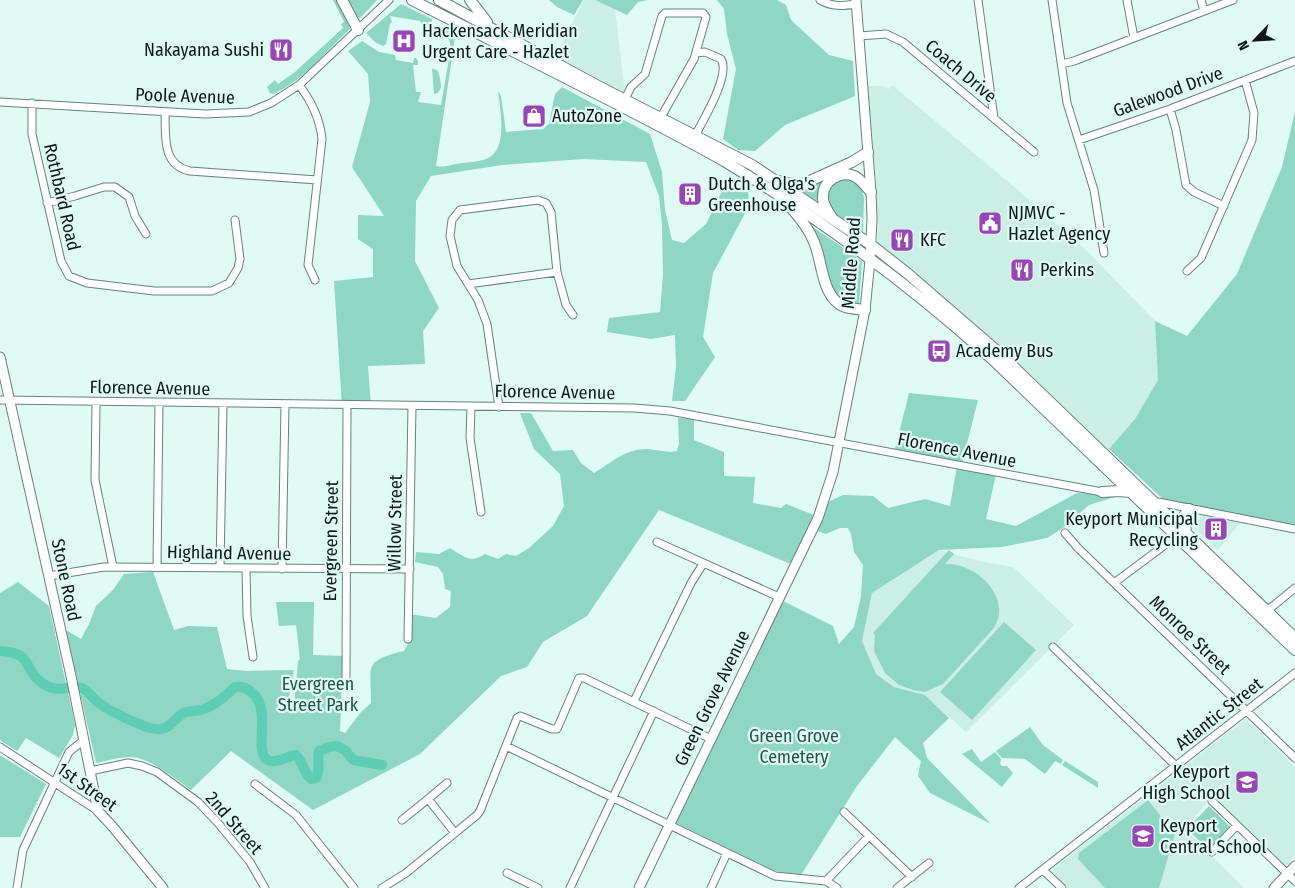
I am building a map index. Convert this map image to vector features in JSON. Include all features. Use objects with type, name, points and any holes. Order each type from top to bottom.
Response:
[{"type":"highway","points":[[342,0],[358,30]]},
{"type":"highway","points":[[412,0],[487,37],[722,160],[784,199],[870,260],[970,339],[1130,492],[1182,534],[1295,638]]},
{"type":"highway","points":[[438,0],[752,165],[870,244],[907,273],[996,350],[1153,501],[1182,534],[1295,650]]},
{"type":"highway","points":[[470,0],[490,27]]},
{"type":"highway","points":[[774,180],[803,184],[852,162],[868,152]]},
{"type":"highway","points":[[834,220],[824,204],[822,196],[829,181],[838,175],[850,175],[859,179],[871,192]]},
{"type":"highway","points":[[784,199],[805,224],[815,243],[832,298],[845,307],[865,310]]},
{"type":"highway","points":[[1102,492],[1109,482],[1109,472]]},
{"type":"highway","points":[[1102,492],[1130,492]]},
{"type":"highway","points":[[1182,534],[1184,516],[1189,509]]},
{"type":"main road","name":"Middle Road","points":[[816,523],[829,487],[839,442],[865,310],[870,260],[871,192],[856,2]]},
{"type":"main road","name":"Stone Road","points":[[0,357],[71,676],[98,811]]},
{"type":"main road","name":"Green Grove Avenue","points":[[639,888],[816,523]]},
{"type":"main road","name":"1st Street","points":[[98,811],[163,888]]},
{"type":"main road","points":[[1274,888],[1295,866]]},
{"type":"street","name":"Poole Avenue","points":[[0,102],[166,112],[228,114],[250,112],[271,104],[299,85],[389,0]]},
{"type":"street","points":[[820,0],[832,5],[842,6],[856,2]]},
{"type":"street","points":[[978,0],[994,118]]},
{"type":"street","points":[[1052,0],[1067,102],[1094,190],[1104,253]]},
{"type":"street","points":[[1126,0],[1134,38]]},
{"type":"street","points":[[1201,0],[1204,11]]},
{"type":"street","points":[[1062,64],[1233,0]]},
{"type":"street","points":[[625,99],[631,87],[645,74],[664,14],[703,13],[706,18],[696,53],[685,77],[661,117]]},
{"type":"street","name":"Coach Drive","points":[[859,36],[883,34],[898,38],[1034,152]]},
{"type":"street","points":[[695,136],[715,95],[724,71],[721,59],[705,52],[696,53]]},
{"type":"street","name":"Galewood Drive","points":[[1079,140],[1170,109],[1295,61]]},
{"type":"street","points":[[1187,271],[1201,258],[1254,131],[1253,105],[1245,80]]},
{"type":"street","points":[[299,85],[310,100],[320,126],[322,139],[308,265],[315,280]]},
{"type":"street","name":"Rothbard Road","points":[[32,104],[32,134],[61,261],[69,276],[87,282],[134,289],[212,291],[229,283],[240,262],[235,220]]},
{"type":"street","points":[[1170,109],[1176,130],[1186,185],[1194,192],[1224,206]]},
{"type":"street","points":[[166,112],[168,153],[179,167],[190,170],[317,180]]},
{"type":"street","points":[[47,203],[104,186],[116,188],[129,197],[135,216],[146,234]]},
{"type":"street","points":[[499,407],[488,324],[478,300],[458,266],[450,236],[452,220],[460,210],[538,200],[546,203],[551,212],[557,272],[566,305],[573,314]]},
{"type":"street","points":[[468,284],[557,272]]},
{"type":"street","name":"Florence Avenue","points":[[0,400],[348,406],[634,408],[670,411],[1102,492]]},
{"type":"street","points":[[96,402],[95,480],[113,567]]},
{"type":"street","points":[[157,567],[159,403]]},
{"type":"street","points":[[220,568],[223,404]]},
{"type":"street","points":[[282,569],[285,404]]},
{"type":"street","name":"Evergreen Street","points":[[346,677],[348,406]]},
{"type":"street","name":"Willow Street","points":[[408,639],[412,406]]},
{"type":"street","points":[[471,406],[470,438],[482,512]]},
{"type":"street","points":[[1153,501],[1295,529]]},
{"type":"street","name":"Monroe Street","points":[[1065,534],[1295,758]]},
{"type":"street","points":[[1114,583],[1182,534]]},
{"type":"street","points":[[657,542],[779,597]]},
{"type":"street","points":[[634,702],[691,583],[703,564]]},
{"type":"street","name":"Highland Avenue","points":[[49,576],[113,567],[410,570]]},
{"type":"street","points":[[246,569],[247,616],[253,656]]},
{"type":"street","points":[[1266,611],[1295,588]]},
{"type":"street","points":[[1053,647],[1176,766]]},
{"type":"street","name":"Atlantic Street","points":[[1019,888],[1295,673]]},
{"type":"street","points":[[382,888],[406,873],[480,811],[517,715],[552,729],[557,729],[577,681],[581,677],[711,739]]},
{"type":"street","points":[[570,888],[654,711]]},
{"type":"street","points":[[27,888],[18,886],[22,850],[69,752],[84,740]]},
{"type":"street","points":[[506,746],[775,876],[826,881],[837,888]]},
{"type":"street","name":"1st Street","points":[[0,747],[98,811]]},
{"type":"street","name":"2nd Street","points":[[90,771],[128,763],[157,772],[198,802],[212,816],[250,862],[265,888]]},
{"type":"street","points":[[402,820],[447,783]]},
{"type":"street","points":[[255,784],[296,815],[354,888]]},
{"type":"street","points":[[428,799],[455,833]]},
{"type":"street","points":[[1212,800],[1295,881]]},
{"type":"street","points":[[844,812],[912,877]]},
{"type":"street","points":[[1212,852],[1237,825]]},
{"type":"street","points":[[826,881],[870,836]]},
{"type":"street","points":[[711,888],[727,853]]},
{"type":"street","points":[[897,888],[929,863]]},
{"type":"street","points":[[1043,870],[1062,888]]},
{"type":"street","points":[[507,873],[538,888]]},
{"type":"shaded area","points":[[584,0],[594,0],[615,9],[625,93],[556,56]]},
{"type":"shaded area","points":[[892,85],[1011,184],[1088,252],[1155,321],[1158,380],[1135,419],[1108,451],[992,340],[878,244],[876,179],[868,86],[882,86],[889,89]]},
{"type":"shaded area","points":[[1202,515],[1240,523],[1218,550],[1194,528]]},
{"type":"shaded area","points":[[939,550],[984,562],[1013,567],[1074,625],[966,732],[925,695],[894,687],[876,674],[862,641],[872,593]]},
{"type":"shaded area","points":[[1246,719],[1295,767],[1295,856],[1286,866],[1214,796],[1184,828],[1244,888],[1068,888],[1054,874],[1053,870],[1055,867]]},
{"type":"green space","points":[[333,0],[337,0],[350,29],[304,74],[284,88],[273,94],[270,93],[267,87],[275,80],[278,84],[295,72],[343,28],[341,24],[344,22]]},
{"type":"green space","points":[[344,0],[377,0],[360,18],[354,15]]},
{"type":"green space","points":[[549,0],[583,0],[574,15],[557,7]]},
{"type":"green space","points":[[595,0],[648,0],[638,2],[627,15]]},
{"type":"green space","points":[[717,0],[777,0],[786,5],[791,20],[829,55],[853,61],[855,96],[785,125],[755,151],[738,150],[723,139],[736,69],[727,34],[724,9]]},
{"type":"green space","points":[[401,4],[432,19],[432,23],[428,27],[423,26],[420,21],[390,16],[392,22],[386,44],[383,46],[375,42],[366,33]]},
{"type":"green space","points":[[448,27],[456,30],[436,166],[480,161],[493,154],[498,147],[501,129],[498,91],[501,96],[506,132],[543,129],[549,124],[555,94],[562,87],[650,134],[662,172],[665,210],[672,240],[684,243],[706,224],[728,179],[748,191],[749,206],[713,273],[703,337],[715,357],[685,401],[672,401],[676,367],[675,335],[651,339],[607,332],[609,318],[660,312],[663,275],[662,225],[659,196],[646,162],[584,159],[502,165],[431,176],[416,201],[415,261],[439,308],[423,331],[425,364],[368,366],[371,407],[342,407],[334,281],[373,277],[373,249],[358,239],[358,215],[384,216],[352,167],[370,102],[368,74],[348,51],[362,41],[379,52],[395,55],[396,60],[413,63],[414,58],[416,58],[418,65],[413,65],[416,92],[421,92],[418,102],[441,105],[451,47],[449,39],[441,32]]},
{"type":"green space","points":[[432,68],[438,71],[441,84],[440,91],[434,94]]},
{"type":"green space","points":[[1295,112],[1295,526],[1163,499],[1109,449],[1135,419],[1158,380],[1155,321],[1187,336],[1237,274],[1282,167]]},
{"type":"green space","points":[[826,178],[819,190],[817,201],[796,188]]},
{"type":"green space","points":[[850,178],[862,188],[864,198],[863,233],[830,210],[826,191],[836,179]]},
{"type":"green space","points":[[810,225],[862,261],[859,304],[853,306],[834,297]]},
{"type":"green space","name":"Green Grove Cemetery","points":[[909,393],[978,400],[962,463],[996,474],[986,519],[1016,526],[1077,493],[1118,496],[1089,505],[1063,528],[1047,538],[1002,547],[939,550],[872,593],[862,641],[876,674],[894,687],[925,695],[949,718],[923,743],[927,758],[991,824],[930,793],[918,776],[921,761],[895,737],[857,786],[801,875],[774,871],[676,823],[781,600],[833,626],[839,644],[854,627],[861,596],[863,565],[854,552],[848,528],[840,528],[826,534],[817,531],[828,502],[843,495],[873,496],[888,508],[925,499],[950,506],[957,466],[894,453]]},
{"type":"green space","name":"Evergreen Street Park","points":[[520,413],[531,413],[553,451],[573,450],[581,463],[594,473],[620,456],[640,449],[666,452],[677,451],[679,444],[678,418],[694,419],[694,440],[724,452],[724,476],[755,477],[753,503],[781,508],[786,504],[814,515],[791,564],[659,510],[587,616],[543,642],[527,667],[501,676],[420,754],[313,810],[231,751],[191,790],[162,769],[138,758],[130,757],[96,763],[66,630],[81,639],[96,606],[113,590],[124,574],[153,572],[174,630],[188,626],[217,627],[227,669],[246,671],[294,670],[288,703],[294,707],[298,661],[300,659],[296,625],[279,626],[276,602],[314,602],[313,655],[343,656],[340,731],[345,733],[361,712],[371,703],[370,680],[372,666],[382,658],[404,651],[409,642],[409,614],[436,618],[450,607],[451,591],[445,589],[443,574],[438,567],[415,562],[416,552],[439,554],[450,548],[471,559],[485,554],[498,559],[506,554],[516,556],[529,548],[553,526],[564,506],[560,474],[534,449]]},
{"type":"green space","points":[[949,550],[954,554],[945,564],[969,569],[989,584],[999,606],[998,618],[993,629],[943,684],[925,692],[913,690],[899,685],[885,673],[874,651],[875,635],[873,633]]},
{"type":"green space","points":[[18,582],[49,606],[75,725],[73,735],[59,758],[26,738],[17,751],[0,740],[0,593]]},
{"type":"green space","points":[[1004,622],[1036,650],[972,720],[940,692]]},
{"type":"green space","points":[[1030,727],[1043,745],[1063,760],[1061,764],[1055,761],[1045,774],[1025,759],[1002,758],[996,751]]},
{"type":"green space","points":[[972,749],[981,762],[995,752],[1001,759],[1000,764],[1007,766],[1013,773],[1002,787],[962,754]]},
{"type":"green space","points":[[0,755],[46,784],[20,837],[0,837]]},
{"type":"green space","points":[[1065,761],[1098,782],[1098,788],[1062,765]]},
{"type":"green space","points":[[1148,800],[1175,834],[1159,888],[1105,888],[1078,859],[1079,853]]},
{"type":"green space","points":[[1209,806],[1230,827],[1208,849],[1187,829]]},
{"type":"waterway","points":[[0,651],[11,652],[23,658],[42,683],[59,689],[82,688],[99,703],[112,711],[129,720],[155,729],[165,728],[186,712],[201,710],[211,706],[235,687],[243,687],[250,691],[257,699],[261,708],[262,750],[264,757],[270,761],[296,755],[308,776],[311,779],[316,778],[319,751],[337,746],[345,750],[353,760],[382,765]]},
{"type":"place","name":"Hackensack Meridian Urgent Care - Hazlet","points":[[404,41]]},
{"type":"place","name":"Nakayama Sushi","points":[[281,50]]},
{"type":"place","name":"AutoZone","points":[[534,116]]},
{"type":"place","name":"Dutch & Olga's Greenhouse","points":[[690,194]]},
{"type":"place","name":"NJMVC - Hazlet Agency","points":[[990,223]]},
{"type":"place","name":"KFC","points":[[902,240]]},
{"type":"place","name":"Perkins","points":[[1022,270]]},
{"type":"place","name":"Academy Bus","points":[[939,351]]},
{"type":"place","name":"Keyport Municipal Recycling","points":[[1216,529]]},
{"type":"place","name":"Keyport High School","points":[[1247,782]]},
{"type":"place","name":"Keyport Central School","points":[[1143,836]]}]
